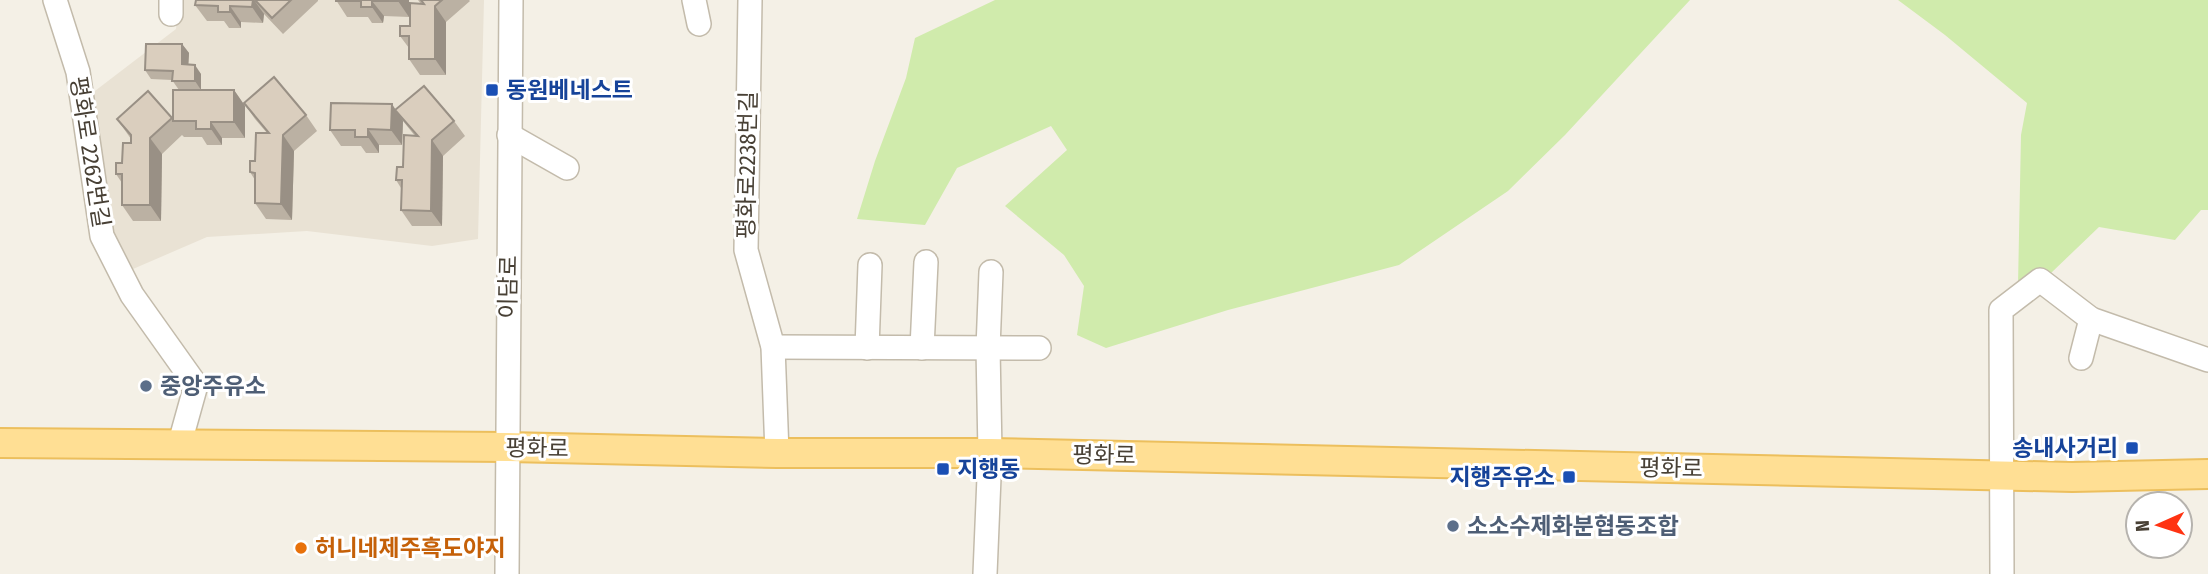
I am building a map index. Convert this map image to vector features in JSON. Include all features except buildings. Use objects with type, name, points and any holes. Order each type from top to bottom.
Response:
[{"type":"main road","name":"평화로","points":[[0,443],[507,447],[777,453],[990,453],[2072,477],[2205,468]]},
{"type":"street","name":"이담로","points":[[507,574],[511,0]]},
{"type":"street","points":[[694,0],[699,24]]},
{"type":"street","name":"평화로2238번길","points":[[750,0],[746,250],[773,347],[777,453]]},
{"type":"street","name":"평화로 2262번길","points":[[57,1],[78,72],[103,236],[132,295],[197,385],[179,446]]},
{"type":"street","points":[[509,135],[567,169]]},
{"type":"street","points":[[922,348],[926,262]]},
{"type":"street","points":[[867,348],[870,265]]},
{"type":"street","points":[[985,574],[990,453],[988,348],[991,272]]},
{"type":"street","points":[[2002,574],[2001,310],[2040,280],[2091,319],[2208,360]]},
{"type":"street","points":[[2081,358],[2091,319]]},
{"type":"street","points":[[773,347],[1039,348]]},
{"type":"shaded area","points":[[179,0],[484,0],[478,239],[432,246],[307,231],[207,237],[133,269],[111,233],[91,94],[176,29]]},
{"type":"green space","points":[[995,0],[1690,0],[1565,135],[1508,191],[1399,265],[1228,310],[1106,348],[1077,335],[1084,286],[1064,255],[1005,206],[1067,150],[1051,126],[957,168],[925,225],[857,219],[906,78],[915,38]]},
{"type":"green space","points":[[1898,0],[2208,0],[2208,210],[2201,210],[2175,240],[2099,227],[2051,273],[2018,285],[2021,135],[2027,103]]},
{"type":"place","name":"동원베네스트","points":[[492,90]]},
{"type":"place","name":"중앙주유소","points":[[146,386]]},
{"type":"place","name":"송내사거리","points":[[2132,448]]},
{"type":"place","name":"지행동","points":[[943,469]]},
{"type":"place","name":"지행주유소","points":[[1569,477]]},
{"type":"place","name":"소소수제화분협동조합","points":[[1453,526]]},
{"type":"place","name":"허니네제주흑도야지","points":[[301,548]]}]
